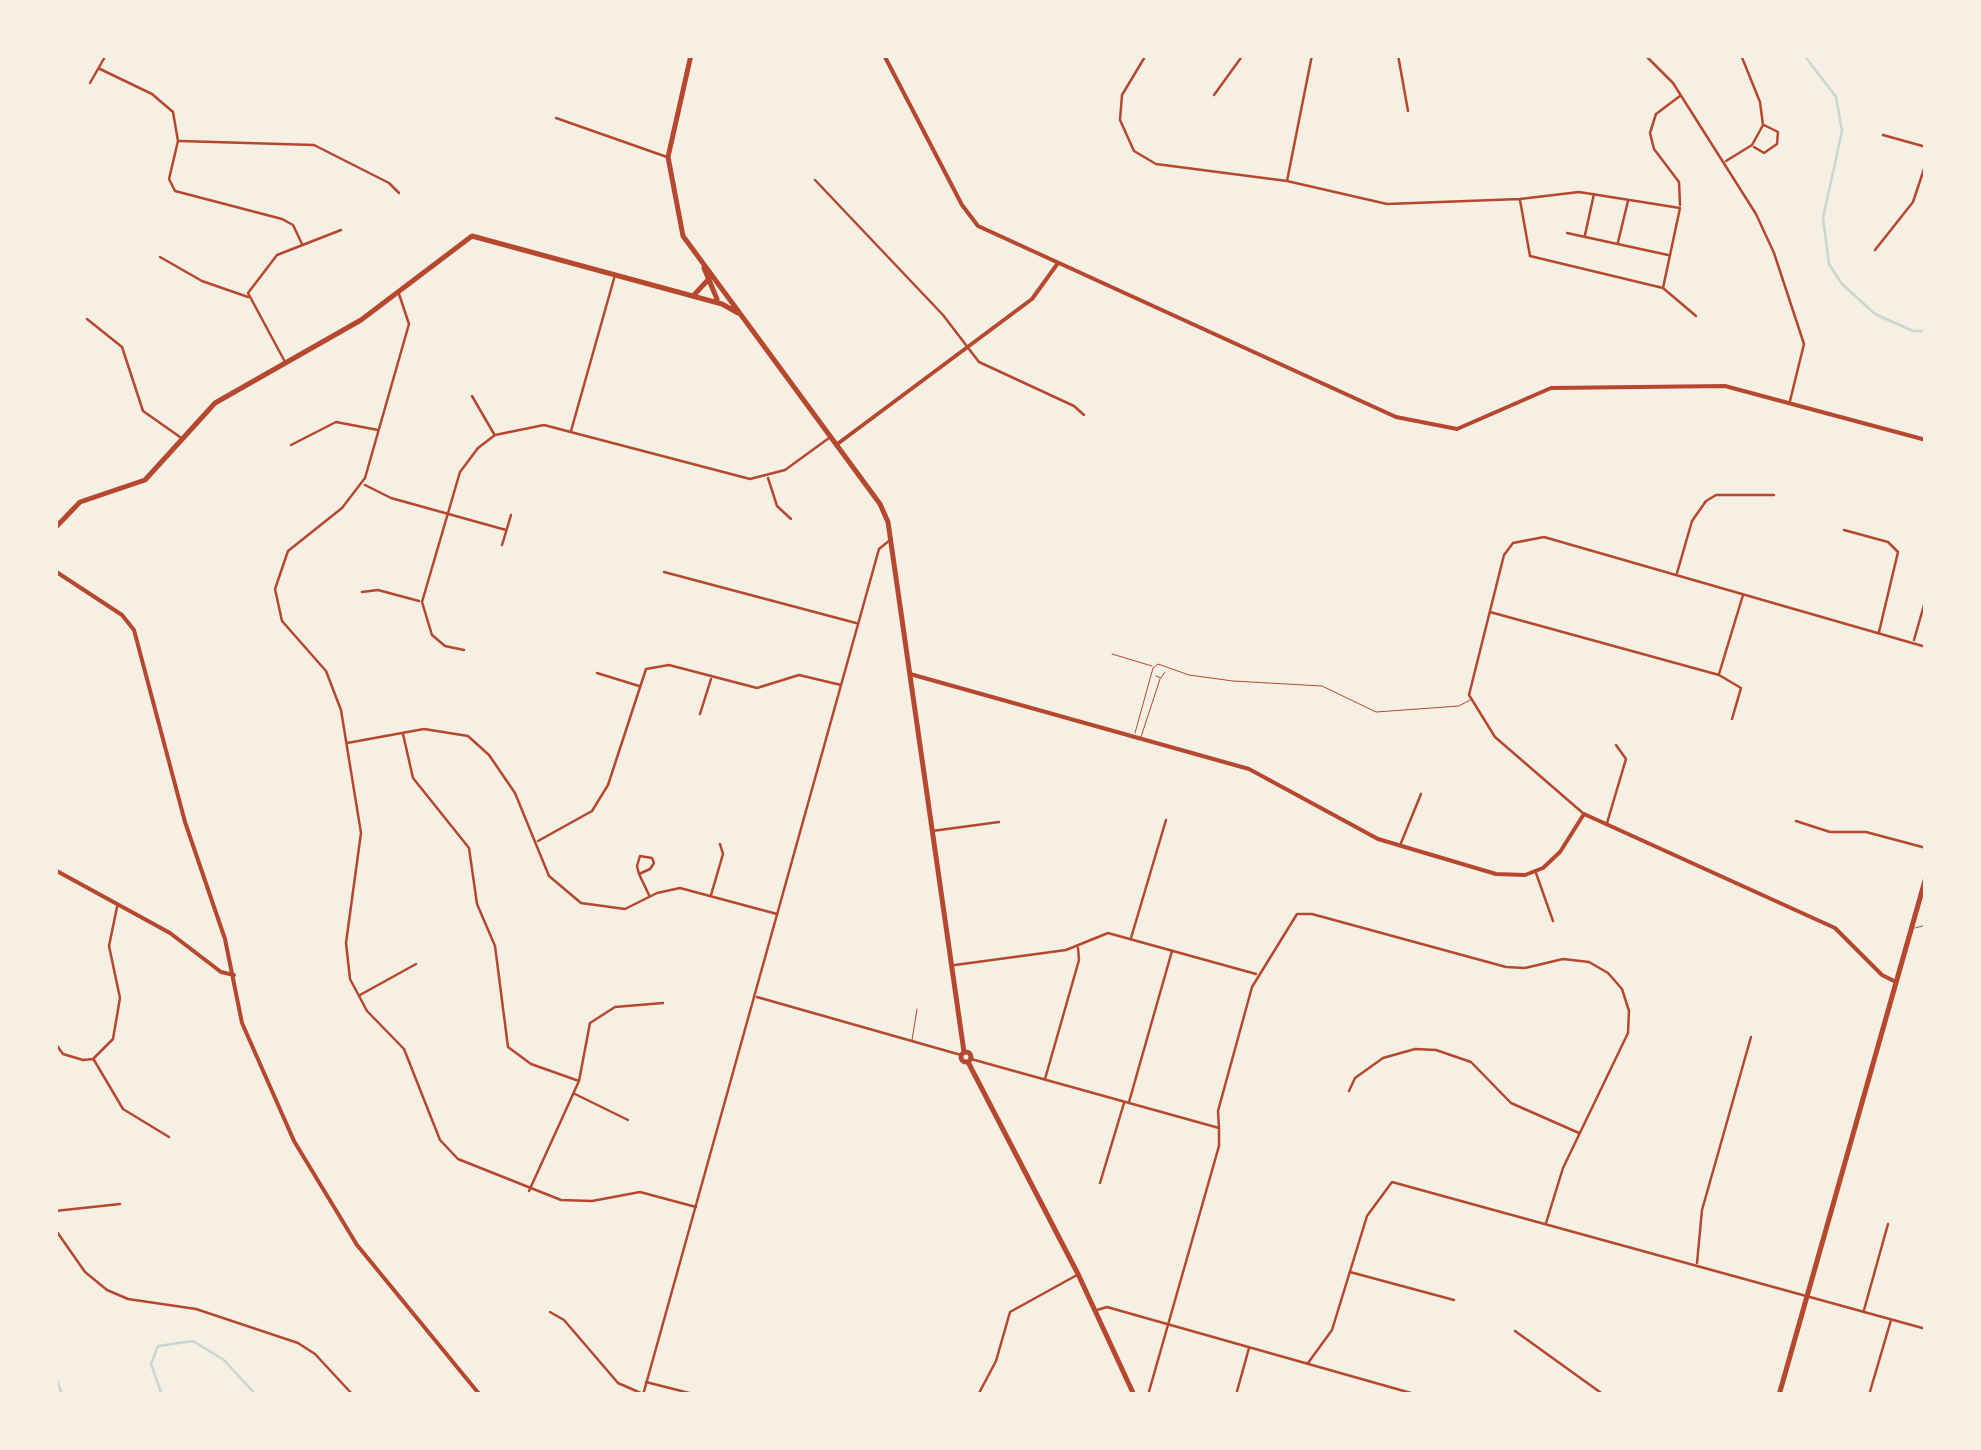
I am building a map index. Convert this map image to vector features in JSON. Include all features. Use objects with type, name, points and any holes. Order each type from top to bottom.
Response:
[{"type":"main road","points":[[692,55],[668,157],[683,236],[718,296],[738,313]]},
{"type":"main road","points":[[55,528],[80,502],[145,480],[180,437],[215,403],[361,320],[472,236],[693,296],[718,296]]},
{"type":"main road","points":[[704,268],[718,296],[738,313],[880,504],[891,540],[962,1054],[1078,1274],[1134,1395]]},
{"type":"main road","points":[[693,296],[705,288],[708,278]]},
{"type":"main road","points":[[1779,1395],[1926,877]]},
{"type":"street","points":[[90,83],[106,55]]},
{"type":"street","points":[[884,55],[972,220],[1058,263],[1412,421],[1468,427],[1535,393],[1560,386],[1725,386],[1926,440]]},
{"type":"street","points":[[1146,55],[1127,84],[1120,108],[1122,130],[1134,151],[1166,167],[1286,181],[1387,204],[1520,200],[1594,193],[1680,208]]},
{"type":"street","points":[[1214,95],[1242,55]]},
{"type":"street","points":[[1286,181],[1312,55]]},
{"type":"street","points":[[1398,55],[1408,111]]},
{"type":"street","points":[[1645,55],[1664,71],[1764,229],[1802,333],[1803,356],[1790,401]]},
{"type":"street","points":[[1724,162],[1752,145],[1763,124],[1760,102],[1741,55]]},
{"type":"street","points":[[100,69],[168,105],[176,120],[178,141],[169,179],[175,191],[282,219],[292,225],[302,244]]},
{"type":"street","points":[[1662,288],[1680,208],[1679,182],[1654,149],[1650,133],[1656,114],[1681,96]]},
{"type":"street","points":[[556,118],[668,157]]},
{"type":"street","points":[[1752,145],[1764,153],[1777,144],[1778,132],[1763,124]]},
{"type":"street","points":[[1883,135],[1926,148]]},
{"type":"street","points":[[178,141],[314,146],[389,182],[399,193]]},
{"type":"street","points":[[1875,250],[1913,202],[1926,163]]},
{"type":"street","points":[[816,180],[943,315],[984,366],[1074,406],[1084,415]]},
{"type":"street","points":[[1585,236],[1594,193]]},
{"type":"street","points":[[1618,244],[1628,199]]},
{"type":"street","points":[[1520,200],[1526,244],[1534,258],[1662,288],[1696,316]]},
{"type":"street","points":[[248,297],[276,255],[341,230]]},
{"type":"street","points":[[1567,232],[1669,255]]},
{"type":"street","points":[[160,256],[202,281],[248,297],[286,362]]},
{"type":"street","points":[[836,445],[1042,290],[1058,263]]},
{"type":"street","points":[[570,432],[615,274]]},
{"type":"street","points":[[398,293],[408,311],[409,324],[362,484],[342,508],[294,544],[278,569],[275,589],[278,610],[288,632],[332,680],[347,742],[362,833],[346,943],[348,968],[358,996],[404,1049],[445,1148],[465,1163],[530,1190],[578,1201],[640,1192],[696,1206]]},
{"type":"street","points":[[87,319],[122,346],[142,411],[180,437]]},
{"type":"street","points":[[472,396],[495,435]]},
{"type":"street","points":[[292,445],[336,422],[379,431]]},
{"type":"street","points":[[464,650],[445,646],[432,635],[424,622],[422,602],[464,464],[495,435],[535,425],[732,477],[768,477],[786,470],[830,438]]},
{"type":"street","points":[[768,477],[777,506],[791,519]]},
{"type":"street","points":[[362,484],[506,530]]},
{"type":"street","points":[[1676,575],[1692,521],[1706,501],[1716,495],[1774,495]]},
{"type":"street","points":[[502,544],[511,515]]},
{"type":"street","points":[[1844,530],[1888,542],[1898,552],[1878,633]]},
{"type":"street","points":[[1894,981],[1835,928],[1584,814],[1495,737],[1471,700],[1469,685],[1506,549],[1528,538],[1544,537],[1926,647]]},
{"type":"street","points":[[550,1312],[564,1320],[618,1383],[643,1395],[880,546],[891,540]]},
{"type":"street","points":[[55,571],[122,615],[134,630],[254,1056],[318,1187],[356,1245],[480,1395]]},
{"type":"street","points":[[664,572],[858,624]]},
{"type":"street","points":[[362,592],[378,590],[422,602]]},
{"type":"street","points":[[1719,675],[1743,594]]},
{"type":"street","points":[[1914,643],[1926,598]]},
{"type":"street","points":[[1488,612],[1719,675],[1741,688],[1732,719]]},
{"type":"street","points":[[536,842],[592,811],[608,785],[646,670],[658,664],[757,688],[799,675],[841,685]]},
{"type":"street","points":[[597,674],[641,687]]},
{"type":"street","points":[[910,674],[1259,773],[1361,831],[1496,874],[1536,872],[1560,852],[1584,814]]},
{"type":"street","points":[[700,714],[710,679]]},
{"type":"street","points":[[347,742],[439,728],[468,736],[480,745],[515,794],[550,876],[581,903],[615,911],[680,888],[778,914]]},
{"type":"street","points":[[402,733],[414,778],[469,848],[478,904],[494,946],[508,1047],[531,1064],[579,1081]]},
{"type":"street","points":[[1606,824],[1626,759],[1616,745]]},
{"type":"street","points":[[1400,846],[1421,794]]},
{"type":"street","points":[[1131,938],[1166,820]]},
{"type":"street","points":[[1796,821],[1830,832],[1866,832],[1926,848]]},
{"type":"street","points":[[932,831],[999,822]]},
{"type":"street","points":[[711,895],[722,854],[720,844]]},
{"type":"street","points":[[55,870],[170,932],[220,972],[234,975]]},
{"type":"street","points":[[1536,872],[1553,920]]},
{"type":"street","points":[[639,874],[650,896]]},
{"type":"street","points":[[55,1042],[72,1059],[93,1059],[113,1039],[120,998],[108,946],[118,905]]},
{"type":"street","points":[[1148,1395],[1218,1146],[1218,1110],[1257,975],[1290,919],[1301,912],[1506,967],[1526,968],[1572,958],[1596,965],[1622,989],[1630,1021],[1625,1041],[1603,1077],[1563,1168],[1546,1223]]},
{"type":"street","points":[[951,966],[1077,947],[1101,933],[1257,975]]},
{"type":"street","points":[[1045,1079],[1079,960],[1077,947]]},
{"type":"street","points":[[1100,1183],[1172,950]]},
{"type":"street","points":[[358,996],[416,964]]},
{"type":"street","points":[[755,996],[962,1054]]},
{"type":"street","points":[[530,1190],[574,1094],[586,1032],[598,1015],[615,1007],[663,1004]]},
{"type":"street","points":[[1697,1266],[1702,1210],[1751,1037]]},
{"type":"street","points":[[1349,1092],[1356,1078],[1383,1058],[1415,1049],[1436,1050],[1471,1062],[1518,1108],[1581,1134]]},
{"type":"street","points":[[93,1059],[123,1109],[168,1136]]},
{"type":"street","points":[[969,1061],[1219,1128]]},
{"type":"street","points":[[574,1094],[628,1120]]},
{"type":"street","points":[[1308,1363],[1335,1325],[1367,1216],[1392,1182],[1926,1329]]},
{"type":"street","points":[[55,1211],[120,1204]]},
{"type":"street","points":[[1864,1311],[1888,1224]]},
{"type":"street","points":[[55,1229],[85,1272],[107,1290],[128,1300],[196,1308],[298,1343],[315,1354],[353,1395]]},
{"type":"street","points":[[1350,1272],[1454,1300]]},
{"type":"street","points":[[978,1395],[996,1361],[1010,1312],[1078,1274]]},
{"type":"street","points":[[1096,1310],[1107,1307],[1418,1395]]},
{"type":"street","points":[[1869,1395],[1891,1319]]},
{"type":"street","points":[[1516,1331],[1604,1395]]},
{"type":"street","points":[[1236,1395],[1249,1347]]},
{"type":"street","points":[[646,1382],[697,1395]]},
{"type":"lane","points":[[1112,654],[1153,668]]},
{"type":"lane","points":[[1153,668],[1158,664],[1189,676],[1294,688],[1322,686],[1376,712],[1459,706],[1471,700]]},
{"type":"lane","points":[[1138,737],[1153,668]]},
{"type":"lane","points":[[1138,737],[1165,668]]},
{"type":"lane","points":[[1154,674],[1160,679]]},
{"type":"lane","points":[[1912,928],[1926,925]]},
{"type":"lane","points":[[912,1041],[917,1009]]},
{"type":"waterway","points":[[1804,55],[1836,97],[1842,131],[1823,218],[1829,264],[1842,284],[1875,314],[1913,331],[1926,331]]},
{"type":"waterway","points":[[162,1395],[151,1364],[158,1346],[193,1341],[224,1360],[256,1395]]},
{"type":"waterway","points":[[55,1374],[62,1395]]}]
